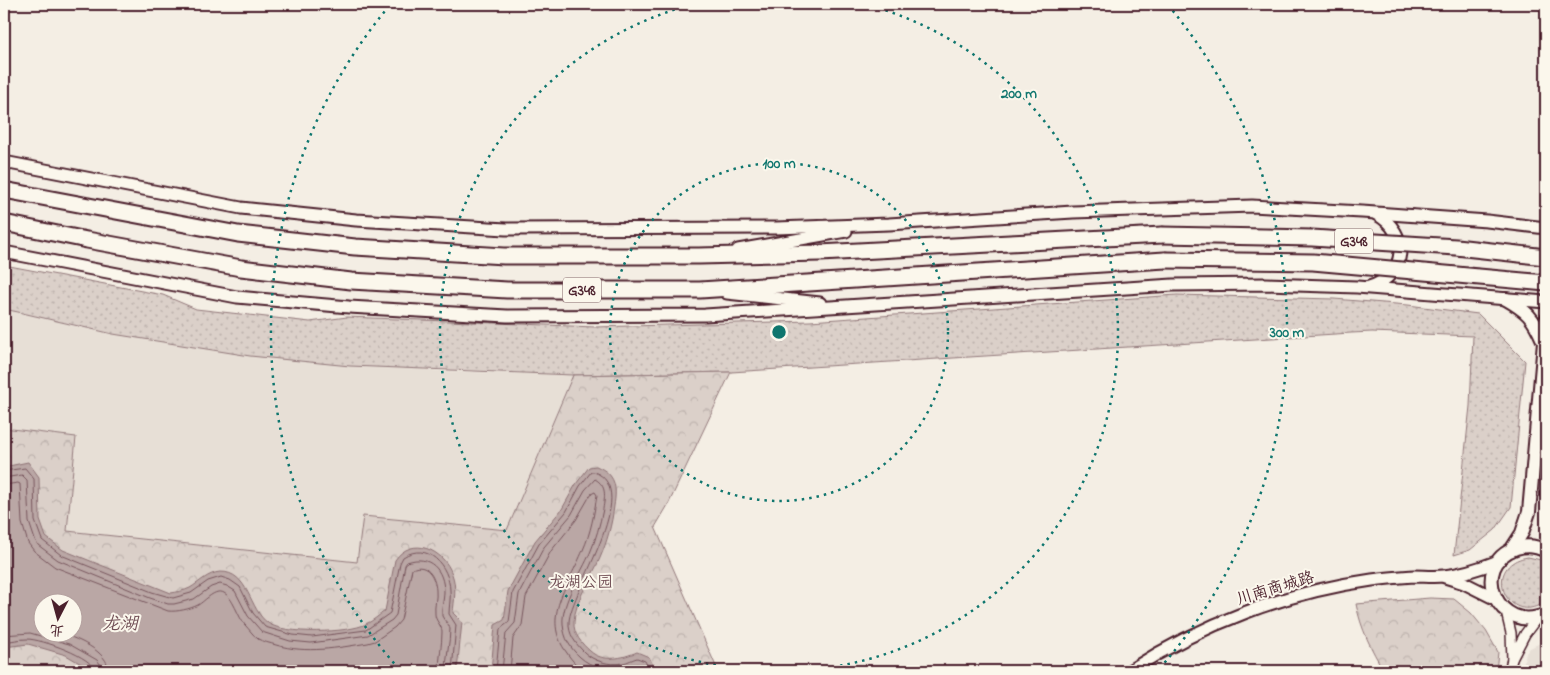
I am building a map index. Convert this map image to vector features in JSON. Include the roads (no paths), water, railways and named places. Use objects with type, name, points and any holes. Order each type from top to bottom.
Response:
[{"type":"highway","name":"G348","points":[[4,190],[238,234],[355,247],[504,256],[699,256],[820,253],[1162,235],[1312,238],[1456,247],[1546,257]]},
{"type":"highway","name":"G348","points":[[4,222],[87,240],[241,268],[351,280],[507,290],[700,290],[1166,260],[1314,262],[1546,283]]},
{"type":"main road","points":[[1506,299],[1524,310],[1534,320],[1544,342]]},
{"type":"main road","points":[[1542,616],[1521,618],[1506,612],[1496,599],[1492,576],[1499,561],[1511,550],[1522,533],[1529,512],[1546,320]]},
{"type":"main road","points":[[1511,550],[1527,546],[1546,551]]},
{"type":"street","points":[[4,162],[241,208],[356,220],[506,229],[751,229],[889,224],[1073,212],[1242,206],[1488,221],[1546,228]]},
{"type":"street","points":[[1357,288],[1381,283],[1391,275],[1398,264],[1400,252],[1399,240],[1394,229],[1386,220],[1375,214],[1362,212]]},
{"type":"street","points":[[699,256],[889,224]]},
{"type":"street","points":[[4,252],[237,297],[348,307],[507,316],[705,316],[1172,285],[1266,284],[1357,288],[1546,302]]},
{"type":"street","points":[[700,290],[855,307]]},
{"type":"street","points":[[1443,576],[1467,572],[1499,561]]},
{"type":"street","name":"川南商城路","points":[[1129,671],[1152,656],[1191,636],[1281,600],[1324,588],[1373,580],[1413,576],[1443,576]]},
{"type":"street","points":[[1443,576],[1464,583],[1496,599]]},
{"type":"street","points":[[1506,612],[1511,633],[1512,659]]},
{"type":"street","points":[[1509,671],[1512,659],[1525,634],[1542,616]]},
{"type":"water","name":"龙湖","points":[[28,462],[39,477],[40,520],[46,537],[63,550],[171,593],[190,588],[216,573],[230,573],[243,584],[262,617],[276,627],[302,631],[332,631],[358,627],[369,623],[385,611],[395,560],[402,552],[418,547],[435,552],[448,565],[454,579],[453,613],[462,622],[457,671],[93,671],[66,655],[28,644],[4,647],[4,467]]},
{"type":"water","points":[[596,466],[608,473],[614,482],[615,499],[611,526],[605,546],[577,605],[574,622],[575,631],[581,642],[595,655],[613,658],[637,652],[649,657],[656,671],[491,671],[495,625],[504,620],[508,591],[535,541],[562,509],[576,484],[589,467]]},
{"type":"park label","name":"龙湖公园","points":[[581,581]]}]
